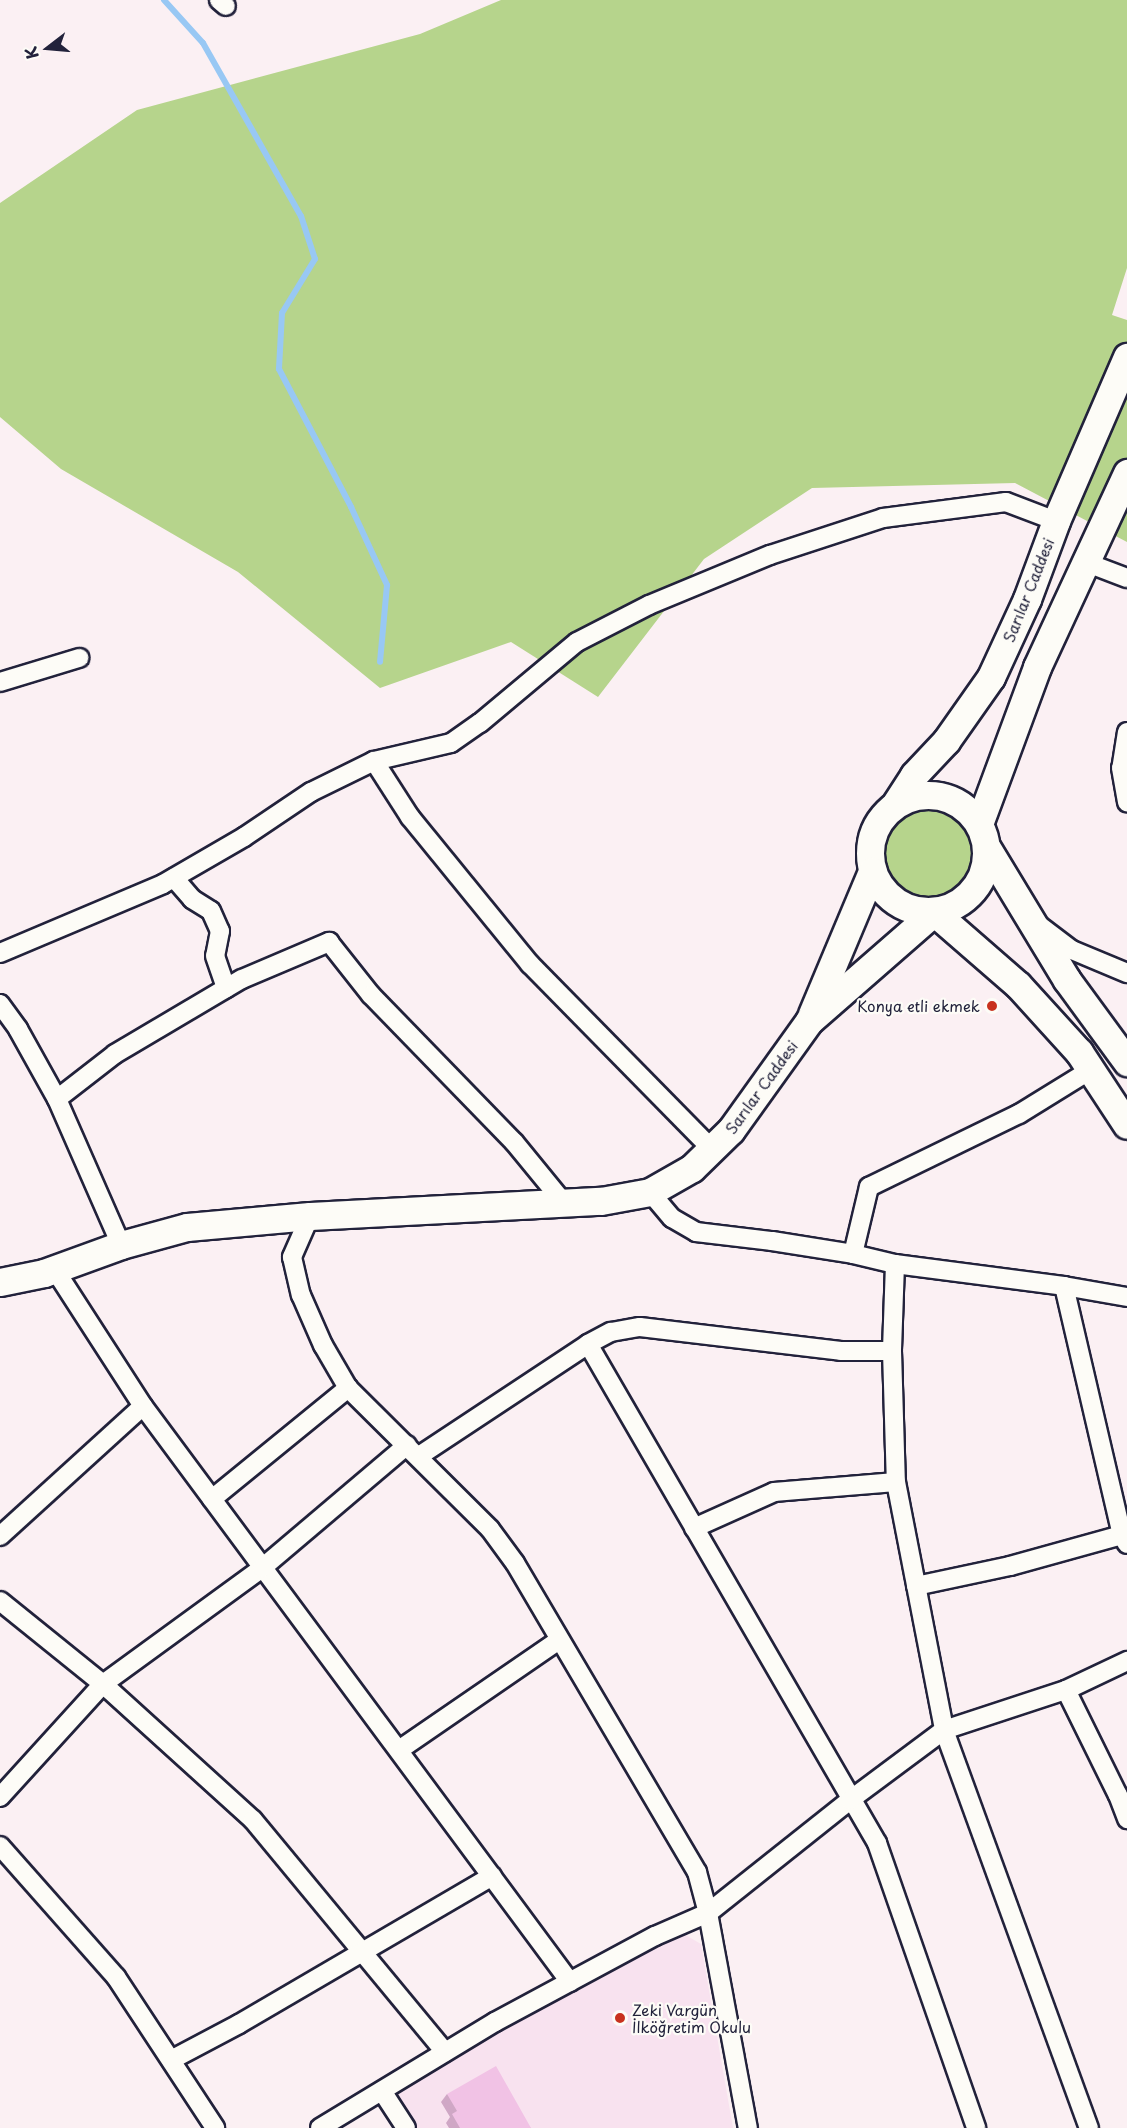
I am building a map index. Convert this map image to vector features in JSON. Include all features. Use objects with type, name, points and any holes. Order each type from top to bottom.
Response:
[{"type":"street","name":"Sarılar Caddesi","points":[[0,1282],[55,1270],[121,1245],[187,1227],[310,1216],[602,1201],[650,1192],[692,1168],[731,1130],[809,1021],[872,871],[869,852],[873,833],[882,816],[896,803],[914,775],[946,741],[991,677],[1027,599],[1056,521],[1127,357]]},
{"type":"street","name":"Sarılar Caddesi","points":[[809,1021],[934,912],[952,907],[968,897],[979,883],[986,866],[983,836],[1037,667],[1127,473]]},
{"type":"street","points":[[0,953],[174,878],[244,837],[311,792],[374,761],[451,743],[480,723],[577,642],[649,605],[770,555],[884,518],[1006,502],[1056,521]]},
{"type":"street","points":[[1085,562],[1127,578]]},
{"type":"street","points":[[0,682],[79,658]]},
{"type":"street","points":[[1127,732],[1120,768],[1127,802]]},
{"type":"street","points":[[374,761],[410,817],[530,964],[712,1149]]},
{"type":"street","points":[[896,803],[914,796],[933,794],[951,799],[967,809],[1014,897],[1086,1008],[1127,1062]]},
{"type":"street","points":[[872,871],[881,888],[896,902],[914,910],[934,912],[1018,985],[1092,1069],[1127,1125]]},
{"type":"street","points":[[174,878],[192,899],[211,911],[220,931],[214,956],[226,988]]},
{"type":"street","points":[[1030,919],[1072,950],[1127,973]]},
{"type":"street","points":[[57,1099],[115,1054],[226,988],[328,942],[371,995],[514,1142],[564,1203]]},
{"type":"street","points":[[0,1004],[18,1029],[57,1099],[121,1245]]},
{"type":"street","points":[[853,1254],[869,1187],[1019,1114],[1092,1069]]},
{"type":"street","points":[[650,1192],[672,1218],[696,1232],[853,1254],[895,1264],[1064,1286],[1127,1297]]},
{"type":"street","points":[[310,1216],[292,1257],[301,1295],[323,1345],[348,1388],[490,1528],[515,1563],[697,1872],[708,1912],[748,2128]]},
{"type":"street","points":[[895,1264],[892,1351],[896,1482],[944,1730],[1089,2128]]},
{"type":"street","points":[[55,1270],[144,1406],[570,1982]]},
{"type":"street","points":[[916,1586],[1124,1540],[1064,1286]]},
{"type":"street","points":[[0,1797],[103,1684],[262,1568],[413,1451],[611,1332],[640,1327],[841,1351],[892,1351]]},
{"type":"street","points":[[588,1344],[850,1800],[877,1843],[976,2128]]},
{"type":"street","points":[[212,1499],[348,1388]]},
{"type":"street","points":[[0,1536],[144,1406]]},
{"type":"street","points":[[694,1528],[774,1492],[896,1482]]},
{"type":"street","points":[[0,1601],[103,1684],[253,1820],[445,2052]]},
{"type":"street","points":[[399,1750],[559,1640]]},
{"type":"street","points":[[320,2128],[445,2052],[570,1982],[655,1936],[708,1912],[850,1800],[944,1730],[1066,1690],[1127,1661]]},
{"type":"street","points":[[1066,1690],[1123,1792],[1127,1819]]},
{"type":"street","points":[[0,1846],[116,1977],[215,2128]]},
{"type":"street","points":[[171,2060],[239,2024],[492,1876]]},
{"type":"street","points":[[382,2091],[406,2128]]},
{"type":"shaded area","name":"Zeki Vargün İlköğretim Okulu","points":[[682,1933],[701,1944],[733,2128],[415,2128],[391,2092]]},
{"type":"green space","points":[[501,0],[1127,0],[1127,268],[1112,315],[1127,320],[1127,542],[1015,483],[812,488],[704,559],[598,697],[511,642],[380,688],[238,572],[61,469],[0,417],[0,203],[137,110],[420,34]]},
{"type":"green space","points":[[928,811],[952,818],[964,830],[971,854],[964,878],[952,890],[928,897],[904,890],[892,878],[885,854],[892,830],[904,818]]},
{"type":"building","points":[[496,2066],[531,2128],[460,2128],[452,2114],[457,2111],[447,2094]]},
{"type":"waterway","points":[[164,0],[203,43],[301,216],[315,259],[282,313],[279,369],[351,507],[387,585],[380,662]]},
{"type":"place","name":"Konya etli ekmek","points":[[992,1006]]},
{"type":"place","name":"Zeki Vargün İlköğretim Okulu","points":[[620,2018]]}]
